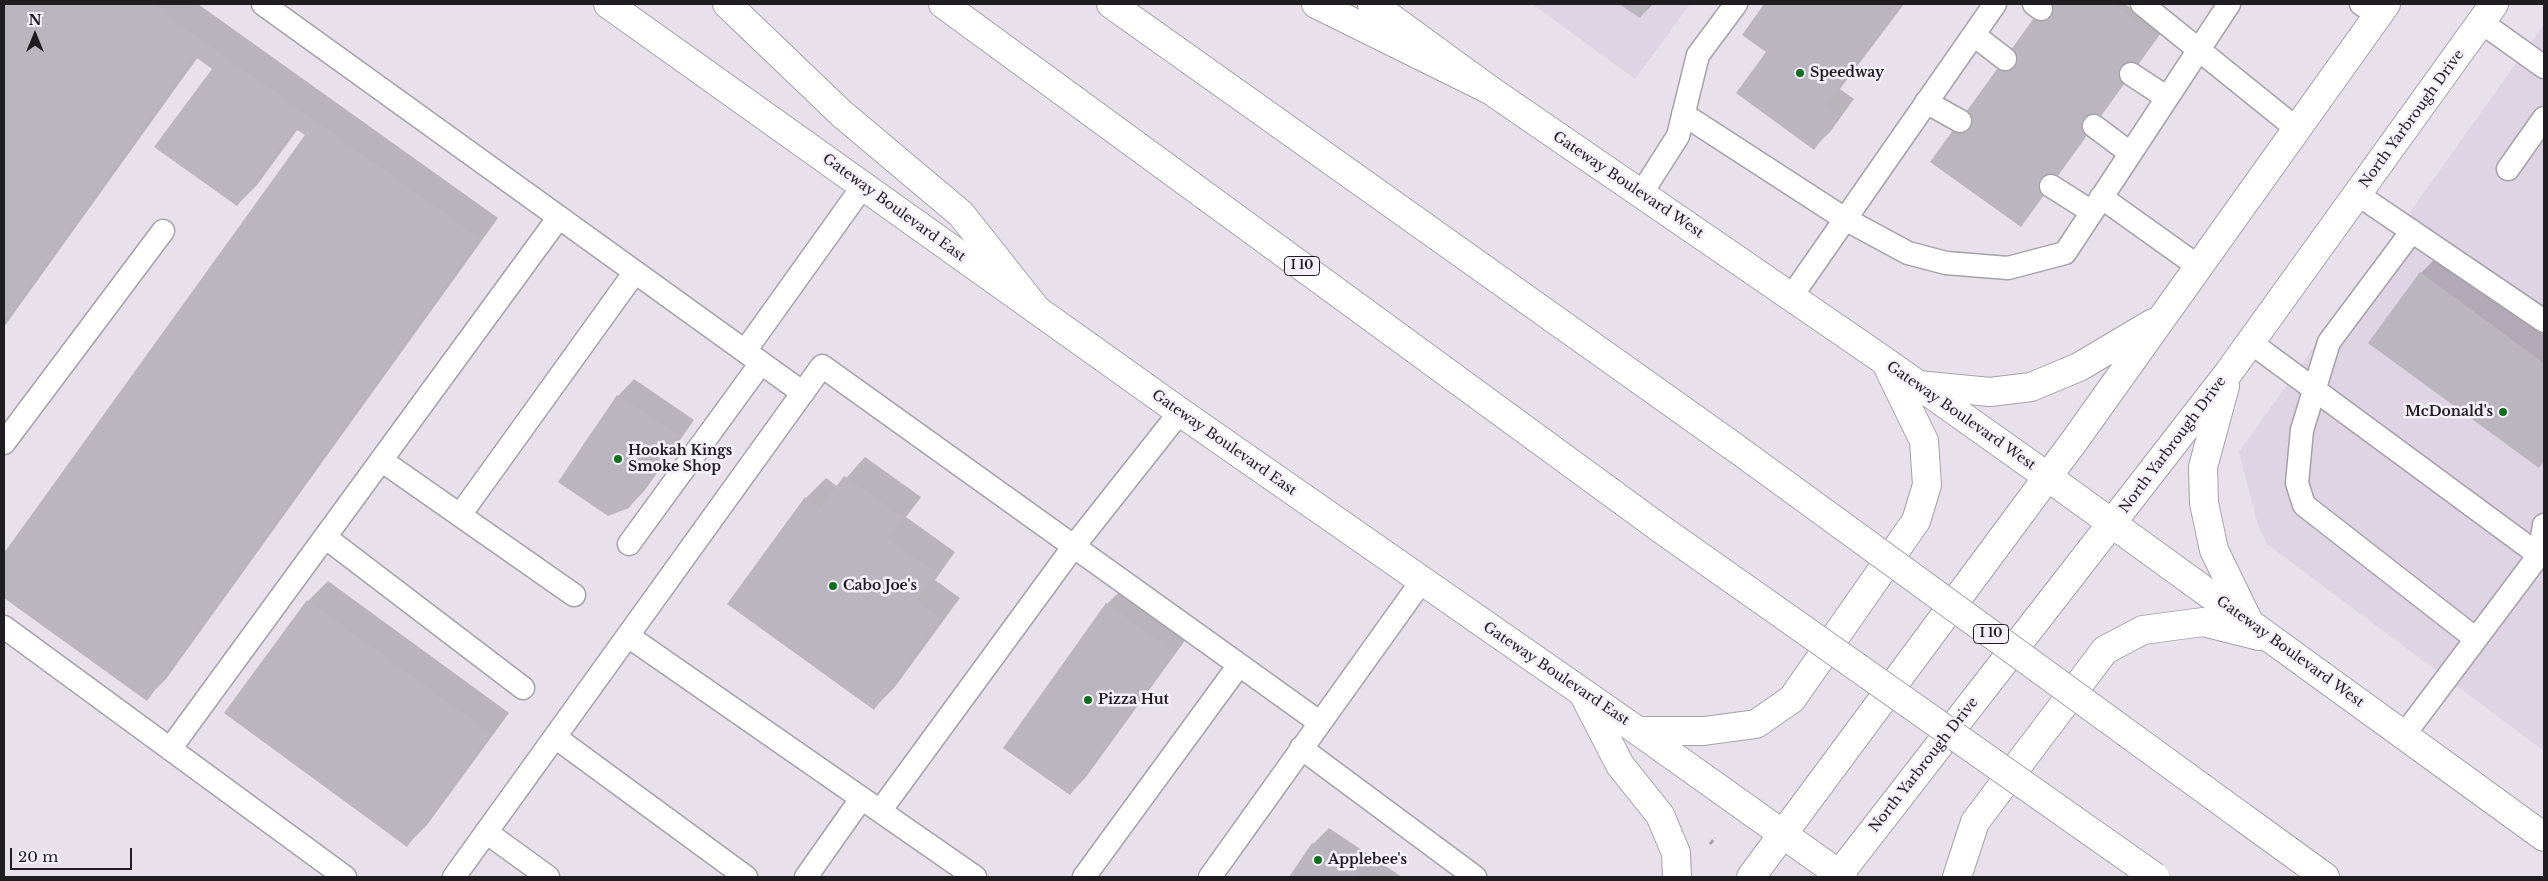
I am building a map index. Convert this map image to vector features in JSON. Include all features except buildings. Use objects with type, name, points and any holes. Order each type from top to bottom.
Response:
[{"type":"main road","name":"Gateway Boulevard East","points":[[608,4],[1180,412],[1638,731],[1840,876]]},
{"type":"main road","points":[[727,4],[842,114],[961,214],[1037,310]]},
{"type":"main road","name":"I 10","points":[[943,4],[1661,529],[2155,877]]},
{"type":"main road","name":"I 10","points":[[1111,4],[1737,449],[2325,877]]},
{"type":"main road","points":[[1316,4],[1490,90]]},
{"type":"main road","name":"Gateway Boulevard West","points":[[1372,4],[1490,90],[1886,362],[2048,477],[2544,837]]},
{"type":"main road","points":[[1751,877],[2048,477],[2199,267],[2297,129],[2375,8]]},
{"type":"main road","name":"North Yarbrough Drive","points":[[1840,876],[2229,372],[2488,13]]},
{"type":"main road","points":[[1918,385],[1990,392],[2031,387],[2079,367],[2163,317]]},
{"type":"main road","points":[[1638,731],[1704,731],[1756,724],[1792,699],[1916,521],[1927,485],[1924,441],[1886,362]]},
{"type":"main road","points":[[2229,372],[2203,467],[2203,497],[2207,528],[2214,550],[2249,622]]},
{"type":"main road","points":[[1957,877],[1975,822],[2105,650],[2144,630],[2203,622],[2273,640]]},
{"type":"main road","points":[[1584,694],[1620,765],[1660,815],[1676,853],[1677,877]]},
{"type":"lane","points":[[263,4],[803,393]]},
{"type":"lane","points":[[1641,194],[1678,136],[1698,55],[1736,4]]},
{"type":"lane","points":[[1791,297],[1995,4]]},
{"type":"lane","points":[[2142,4],[2297,129]]},
{"type":"lane","points":[[1684,114],[1845,219],[1908,253],[1946,263],[2008,268],[2065,253],[2229,4]]},
{"type":"lane","points":[[2488,13],[2544,67]]},
{"type":"lane","points":[[1974,35],[2005,59]]},
{"type":"lane","points":[[2131,74],[2166,97]]},
{"type":"lane","points":[[1926,102],[1960,121]]},
{"type":"lane","points":[[2508,169],[2544,118]]},
{"type":"lane","points":[[2094,126],[2130,153]]},
{"type":"lane","points":[[629,544],[863,186]]},
{"type":"lane","points":[[2050,186],[2096,204],[2199,267]]},
{"type":"lane","points":[[2357,194],[2544,321]]},
{"type":"lane","points":[[170,749],[559,217]]},
{"type":"lane","points":[[4,443],[163,231]]},
{"type":"lane","points":[[2412,231],[2329,342],[2316,390],[2302,430],[2297,460],[2297,483],[2304,505],[2476,640]]},
{"type":"lane","points":[[460,515],[635,272]]},
{"type":"lane","points":[[2250,342],[2542,554]]},
{"type":"lane","points":[[454,877],[822,366],[1319,722]]},
{"type":"lane","points":[[880,812],[1074,546],[1180,412]]},
{"type":"lane","points":[[381,460],[574,595]]},
{"type":"lane","points":[[2404,735],[2542,554],[2544,525]]},
{"type":"lane","points":[[325,537],[523,688]]},
{"type":"lane","points":[[1210,877],[1319,722],[1422,582]]},
{"type":"lane","points":[[4,628],[345,877]]},
{"type":"lane","points":[[628,636],[975,877]]},
{"type":"lane","points":[[1084,877],[1239,665]]},
{"type":"lane","points":[[555,737],[746,877]]},
{"type":"lane","points":[[1301,748],[1475,877]]},
{"type":"lane","points":[[806,877],[861,798]]},
{"type":"lane","points":[[486,832],[548,877]]},
{"type":"shaded area","points":[[1532,4],[1690,4],[1635,79]]},
{"type":"shaded area","points":[[2544,24],[2544,751],[2267,544],[2258,525],[2239,452]]},
{"type":"place","name":"Speedway","points":[[1800,73]]},
{"type":"place","name":"McDonald's","points":[[2503,412]]},
{"type":"place","name":"Hookah Kings Smoke Shop","points":[[618,459]]},
{"type":"place","name":"Cabo Joe's","points":[[833,586]]},
{"type":"place","name":"Pizza Hut","points":[[1088,700]]},
{"type":"place","name":"Applebee's","points":[[1318,860]]}]
